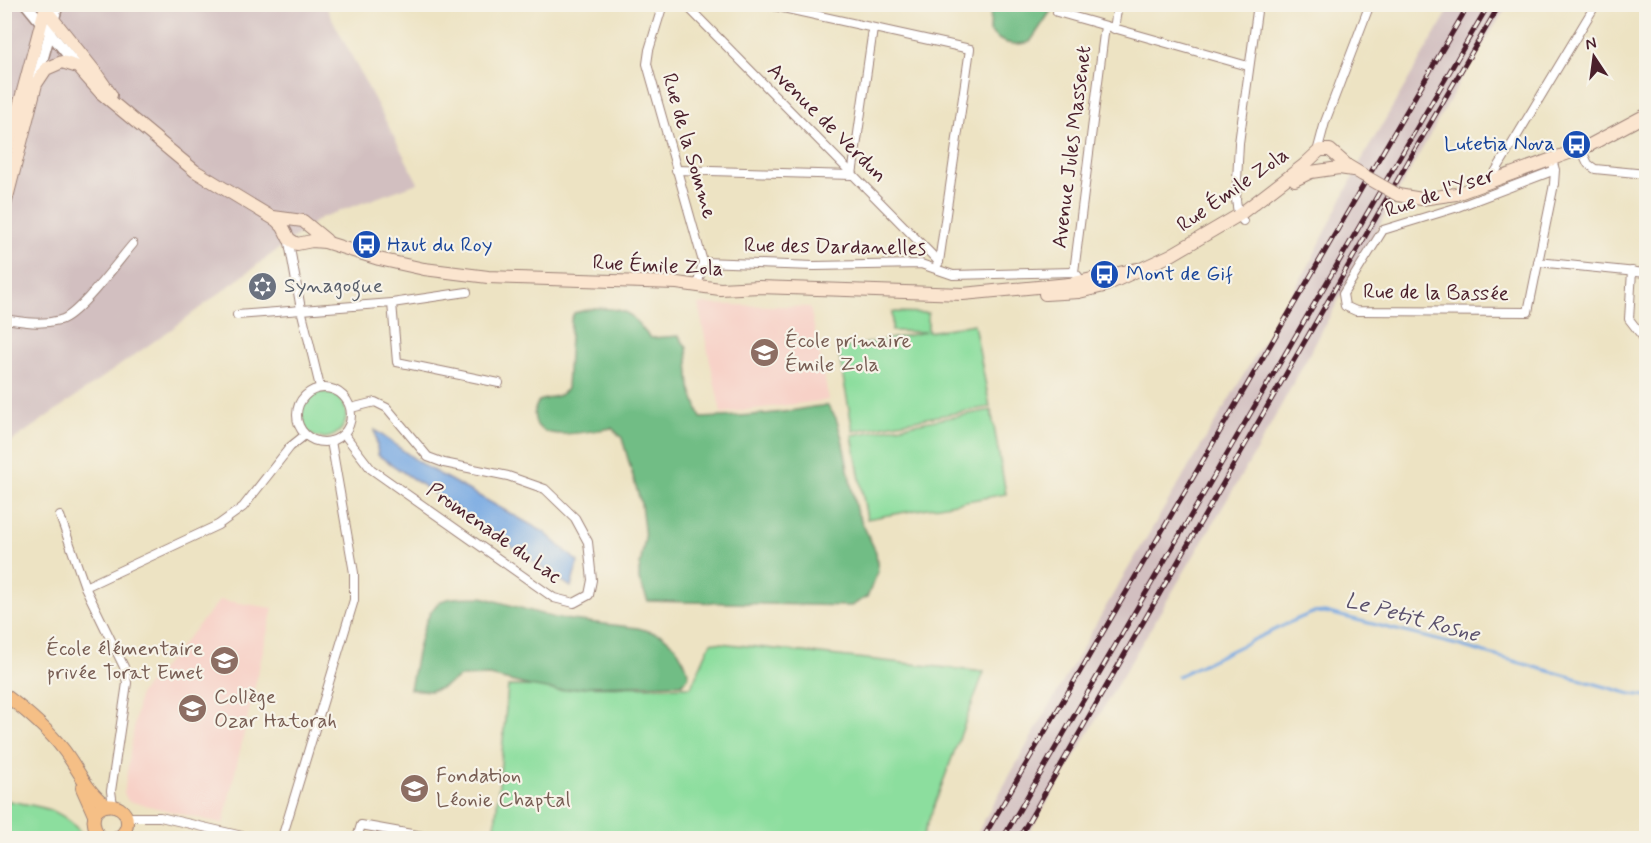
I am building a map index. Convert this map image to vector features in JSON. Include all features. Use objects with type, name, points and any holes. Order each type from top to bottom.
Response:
[{"type":"main road","points":[[50,17],[93,69],[120,108]]},
{"type":"main road","points":[[4,162],[50,17]]},
{"type":"main road","points":[[4,209],[7,181],[36,84],[46,69],[55,64],[67,63],[78,67],[94,87],[195,171],[280,224],[294,243],[303,243],[310,234],[310,228],[303,221],[281,220],[269,216]]},
{"type":"main road","points":[[1324,153],[1398,195],[1415,199],[1435,199],[1493,180],[1554,165],[1647,115]]},
{"type":"main road","points":[[1324,153],[1314,164],[1326,170],[1339,168],[1359,172]]},
{"type":"main road","points":[[1324,153],[1336,161],[1326,170]]},
{"type":"main road","name":"Rue Émile Zola","points":[[310,228],[319,236],[335,244],[389,262],[457,274],[501,278],[677,283],[730,290],[759,287],[953,294],[981,292],[1030,294],[1076,282],[1111,284],[1137,269],[1210,242],[1324,153]]},
{"type":"main road","name":"Rue Émile Zola","points":[[1241,218],[1299,177],[1311,172],[1326,170]]},
{"type":"main road","points":[[287,235],[289,225],[296,221]]},
{"type":"main road","name":"Rue Émile Zola","points":[[303,243],[316,241],[335,244]]},
{"type":"main road","points":[[4,694],[50,733],[70,757],[88,787],[110,805],[120,808],[126,817],[127,828],[117,838]]},
{"type":"main road","points":[[4,704],[28,722],[57,752],[82,790],[94,815],[93,825],[101,837]]},
{"type":"main road","points":[[94,815],[98,810],[110,805]]},
{"type":"street","points":[[26,4],[50,17],[78,67]]},
{"type":"street","name":"Rue de la Somme","points":[[663,4],[647,64],[703,262]]},
{"type":"street","name":"Avenue de Verdun","points":[[685,4],[937,265]]},
{"type":"street","points":[[765,4],[970,49],[937,265]]},
{"type":"street","name":"Avenue Jules Massenet","points":[[1076,282],[1110,27],[1118,4]]},
{"type":"street","points":[[1241,218],[1236,193],[1239,143],[1258,4]]},
{"type":"street","points":[[1324,153],[1322,132],[1370,4]]},
{"type":"street","points":[[1493,180],[1502,160],[1596,4]]},
{"type":"street","points":[[1057,12],[1248,66]]},
{"type":"street","points":[[36,84],[50,17]]},
{"type":"street","points":[[676,170],[852,175],[873,29]]},
{"type":"street","points":[[1581,149],[1588,164],[1595,169],[1647,174]]},
{"type":"street","points":[[1554,165],[1554,184],[1538,262],[1647,273]]},
{"type":"street","name":"Rue de l'Yser","points":[[1345,306],[1342,294],[1383,230],[1455,208],[1554,165]]},
{"type":"street","points":[[287,235],[301,309],[320,387]]},
{"type":"street","points":[[291,259],[303,243]]},
{"type":"street","points":[[4,319],[39,324],[63,320],[78,308],[134,244]]},
{"type":"street","points":[[697,287],[703,262]]},
{"type":"street","name":"Rue des Dardanelles","points":[[703,262],[814,266],[921,264],[937,265],[953,275],[1076,282]]},
{"type":"street","name":"Rue de la Bassée","points":[[1345,306],[1356,311],[1528,312],[1538,262]]},
{"type":"street","points":[[1632,271],[1629,319],[1647,341]]},
{"type":"street","points":[[237,315],[392,303],[467,292]]},
{"type":"street","points":[[392,303],[397,362],[499,383]]},
{"type":"street","points":[[320,387],[328,387],[343,394],[351,408],[351,422],[344,434],[331,441],[322,442],[305,435],[297,420],[299,403],[311,390],[320,387]]},
{"type":"street","name":"Promenade du Lac","points":[[344,434],[371,469],[554,598],[574,603],[589,595],[592,580],[588,542],[575,518],[545,489],[508,476],[444,463],[428,457],[387,408],[375,402],[351,408]]},
{"type":"street","points":[[85,587],[218,525],[243,507],[290,447],[305,435]]},
{"type":"street","points":[[282,838],[354,600],[354,573],[331,441]]},
{"type":"street","points":[[60,516],[85,587],[124,667],[127,683],[110,805]]},
{"type":"street","points":[[126,817],[160,817],[251,838]]},
{"type":"street","points":[[357,838],[361,825],[434,838]]},
{"type":"shaded area","points":[[5,5],[325,5],[418,183],[320,218],[173,328],[5,446]]},
{"type":"shaded area","points":[[1452,5],[1508,5],[1466,71],[1259,446],[1026,838],[974,838],[1116,589],[1308,267],[1361,161]]},
{"type":"shaded area","name":"École primaire Émile Zola","points":[[698,304],[810,307],[829,400],[721,413]]},
{"type":"shaded area","points":[[220,600],[273,608],[223,824],[128,801],[124,793],[139,695]]},
{"type":"green space","points":[[991,4],[1055,5],[1030,42],[1019,44],[998,39],[990,31]]},
{"type":"green space","points":[[595,308],[627,313],[651,338],[679,336],[687,348],[690,387],[701,418],[757,415],[828,406],[836,418],[842,438],[856,510],[876,552],[878,572],[867,597],[851,606],[648,601],[639,580],[645,538],[641,504],[622,438],[612,428],[570,434],[549,432],[541,429],[534,417],[539,401],[560,395],[567,389],[571,320],[574,313]]},
{"type":"green space","points":[[892,312],[928,313],[928,332],[974,324],[990,407],[853,431],[838,349],[925,332],[892,331]]},
{"type":"green space","points":[[323,392],[339,399],[346,415],[339,431],[323,438],[307,431],[300,415],[307,399]]},
{"type":"green space","points":[[991,410],[1006,494],[867,519],[852,435]]},
{"type":"green space","points":[[482,597],[555,618],[638,628],[662,635],[676,647],[689,676],[682,684],[592,686],[558,691],[490,676],[460,677],[441,688],[430,691],[410,689],[424,626],[436,605],[448,599]]},
{"type":"green space","points":[[711,642],[984,672],[922,838],[494,838],[508,686],[691,687]]},
{"type":"green space","points":[[4,800],[39,807],[59,814],[76,827],[85,838],[5,838]]},
{"type":"water","points":[[375,430],[423,465],[544,532],[578,562],[571,587],[378,455]]},
{"type":"waterway","name":"Le Petit Rosne","points":[[1178,676],[1295,620],[1312,613],[1325,612],[1457,645],[1631,694],[1646,696]]},
{"type":"railway","points":[[983,838],[1469,4]]},
{"type":"railway","points":[[1003,838],[1489,4]]},
{"type":"railway","points":[[1019,838],[1500,4]]},
{"type":"place","name":"Lutetia Nova","points":[[1576,144]]},
{"type":"place","name":"Haut du Roy","points":[[366,245]]},
{"type":"place","name":"Mont de Gif","points":[[1105,274]]},
{"type":"place","name":"Synagogue","points":[[263,286]]},
{"type":"place","name":"École primaire Émile Zola","points":[[764,353]]},
{"type":"place","name":"École élémentaire privée Torat Emet","points":[[224,661]]},
{"type":"place","name":"Collège Ozar Hatorah","points":[[193,709]]},
{"type":"place","name":"Fondation Léonie Chaptal","points":[[415,788]]}]
